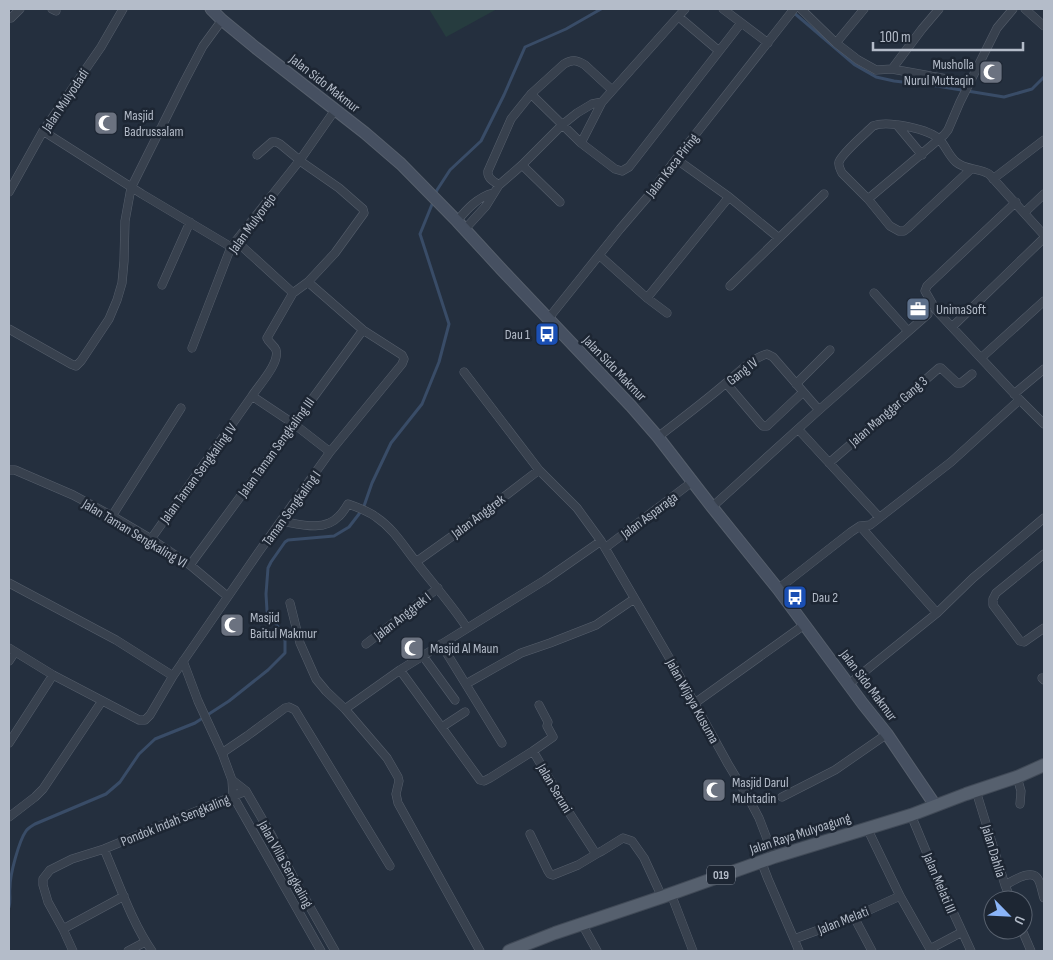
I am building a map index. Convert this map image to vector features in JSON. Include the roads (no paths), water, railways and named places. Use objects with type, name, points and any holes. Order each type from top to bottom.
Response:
[{"type":"main road","name":"Jalan Sido Makmur","points":[[211,9],[222,20],[401,164],[631,406],[658,437],[778,590],[887,734],[935,805]]},
{"type":"main road","name":"Jalan Raya Mulyoagung","points":[[509,951],[768,859],[911,815],[1017,777],[1044,765]]},
{"type":"street","points":[[9,18],[20,9]]},
{"type":"street","name":"Jalan Mulyodadi","points":[[9,192],[43,131],[101,47],[124,9]]},
{"type":"street","points":[[581,143],[602,102],[685,9]]},
{"type":"street","points":[[723,9],[768,43]]},
{"type":"street","name":"Jalan Kaca Piring","points":[[548,319],[650,194],[794,9]]},
{"type":"street","points":[[801,9],[836,43],[858,60],[876,70],[892,69],[968,85]]},
{"type":"street","points":[[836,43],[864,9]]},
{"type":"street","points":[[892,69],[939,9]]},
{"type":"street","points":[[868,199],[922,155],[948,130],[999,24],[1013,9]]},
{"type":"street","points":[[1025,9],[1044,26]]},
{"type":"street","points":[[679,17],[719,51]]},
{"type":"street","points":[[9,329],[73,365],[76,366],[81,361],[109,319],[117,300],[123,277],[125,221],[135,190],[183,84],[204,46],[222,20]]},
{"type":"street","points":[[531,94],[581,143],[615,169],[619,171],[625,170],[741,23]]},
{"type":"street","points":[[498,185],[490,178],[488,171],[511,119],[531,94],[564,64],[573,60],[585,65],[612,90]]},
{"type":"street","points":[[461,225],[486,206],[498,185],[522,165],[562,125],[592,104],[602,102]]},
{"type":"street","name":"Jalan Mulyorejo","points":[[192,348],[234,244],[300,160],[335,110]]},
{"type":"street","points":[[952,326],[1044,236],[1025,212],[989,174],[956,162],[940,139],[920,130],[898,125],[882,124],[873,126],[838,164],[842,173],[868,199],[890,226],[898,231],[904,231],[908,228],[971,169]]},
{"type":"street","points":[[898,125],[922,155]]},
{"type":"street","points":[[43,131],[135,190],[190,222],[234,244],[293,293],[308,282],[335,253],[364,213],[363,209],[339,188],[280,144],[272,142],[257,155]]},
{"type":"street","points":[[993,179],[1044,140]]},
{"type":"street","points":[[676,159],[730,197],[779,238]]},
{"type":"street","points":[[522,165],[560,202]]},
{"type":"street","points":[[461,225],[466,210],[486,195],[493,194]]},
{"type":"street","points":[[730,286],[824,194]]},
{"type":"street","points":[[1025,212],[1044,194]]},
{"type":"street","points":[[647,298],[730,197]]},
{"type":"street","points":[[1016,202],[934,279],[926,288],[925,293],[936,310],[1044,424]]},
{"type":"street","points":[[162,284],[190,222]]},
{"type":"street","points":[[600,256],[647,298],[667,313]]},
{"type":"street","points":[[308,282],[363,330]]},
{"type":"street","name":"Jalan Taman Sengkaling IV","points":[[151,539],[245,408],[275,362],[275,348],[268,342],[267,338],[293,293]]},
{"type":"street","points":[[874,293],[908,331]]},
{"type":"street","points":[[981,358],[1044,301]]},
{"type":"street","points":[[712,508],[928,314]]},
{"type":"street","name":"Taman Sengkaling I","points":[[102,701],[139,720],[145,720],[150,715],[173,676],[227,596],[330,452],[402,364],[404,359],[402,355],[363,330]]},
{"type":"street","name":"Jalan Taman Sengkaling III","points":[[190,565],[363,330]]},
{"type":"street","points":[[796,384],[830,350]]},
{"type":"street","name":"Gang IV","points":[[658,437],[745,366],[767,354],[773,357],[819,410]]},
{"type":"street","name":"Jalan Manggar Gang 3","points":[[829,463],[938,368],[941,368],[959,383],[972,374]]},
{"type":"street","points":[[1014,394],[1044,370]]},
{"type":"street","name":"Jalan Wijaya Kusuma","points":[[464,372],[539,470],[577,508],[603,545],[759,818],[768,859]]},
{"type":"street","points":[[726,383],[763,426],[767,426],[803,392]]},
{"type":"street","points":[[252,396],[294,424],[330,452]]},
{"type":"street","points":[[778,590],[850,532],[860,526],[870,525],[880,518],[951,462],[1016,403]]},
{"type":"street","points":[[112,516],[181,408]]},
{"type":"street","points":[[798,429],[880,518]]},
{"type":"street","name":"Jalan Taman Sengkaling VI","points":[[9,470],[15,470],[73,495],[112,516],[190,565],[227,596]]},
{"type":"street","name":"Jalan Anggrek","points":[[416,562],[539,470]]},
{"type":"street","name":"Jalan Asparaga","points":[[603,545],[692,482]]},
{"type":"street","points":[[281,521],[316,526],[330,524],[338,518],[348,504],[374,515],[396,535],[458,613],[467,628]]},
{"type":"street","points":[[849,684],[937,613],[973,578],[1044,518]]},
{"type":"street","points":[[860,526],[937,613]]},
{"type":"street","points":[[345,709],[400,670],[603,545]]},
{"type":"street","points":[[1044,554],[996,593],[993,605],[1020,641],[1024,642],[1044,628]]},
{"type":"street","points":[[9,583],[116,640],[173,676]]},
{"type":"street","name":"Jalan Anggrek I","points":[[366,644],[438,588]]},
{"type":"street","points":[[466,684],[521,653],[596,625],[634,599]]},
{"type":"street","points":[[290,603],[300,643],[316,679],[345,709],[387,758],[399,781],[396,794],[398,803],[480,951]]},
{"type":"street","points":[[695,703],[804,625]]},
{"type":"street","points":[[441,644],[502,743]]},
{"type":"street","points":[[9,661],[12,650],[53,675],[102,701],[43,789],[9,817]]},
{"type":"street","points":[[423,656],[455,700]]},
{"type":"street","name":"Jalan Villa Sengkaling","points":[[183,661],[198,702],[221,750],[232,780],[233,796],[321,951]]},
{"type":"street","name":"Jalan Seruni","points":[[400,670],[480,780],[484,781],[533,751],[591,847],[598,853]]},
{"type":"street","points":[[9,743],[53,675]]},
{"type":"street","points":[[533,751],[553,737],[539,705]]},
{"type":"street","points":[[221,750],[247,736],[286,708],[289,707],[295,710],[390,866]]},
{"type":"street","points":[[442,727],[465,712]]},
{"type":"street","points":[[782,797],[835,770],[887,734]]},
{"type":"street","points":[[1017,777],[1020,804]]},
{"type":"street","name":"Jalan Villa Sengkaling","points":[[232,780],[246,791],[335,951]]},
{"type":"street","name":"Pondok Indah Sengkaling","points":[[73,951],[48,902],[43,885],[46,874],[56,866],[72,859],[104,849],[246,791]]},
{"type":"street","name":"Jalan Dahlia","points":[[976,791],[1005,884],[1025,875],[1034,875],[1037,877],[1044,898]]},
{"type":"street","name":"Jalan Melati III","points":[[911,815],[971,951]]},
{"type":"street","points":[[867,828],[900,896],[930,950],[962,932]]},
{"type":"street","points":[[530,834],[548,871],[553,876],[578,865],[623,838],[632,841],[666,896],[693,951]]},
{"type":"street","name":"Pondok Indah Sengkaling","points":[[104,849],[145,942],[152,951]]},
{"type":"street","points":[[768,859],[768,878],[799,951]]},
{"type":"street","points":[[1005,884],[1007,890]]},
{"type":"street","points":[[63,929],[124,896]]},
{"type":"street","name":"Jalan Melati","points":[[794,939],[854,917],[900,896]]},
{"type":"street","points":[[294,904],[305,899]]},
{"type":"street","points":[[854,917],[872,951]]},
{"type":"street","points":[[582,924],[597,951]]},
{"type":"street","points":[[128,951],[145,942]]},
{"type":"waterway","points":[[435,196],[450,170],[481,141],[525,47],[566,29],[601,9]]},
{"type":"waterway","points":[[793,12],[855,65],[876,77],[1004,97],[1032,89],[1044,77]]},
{"type":"waterway","points":[[9,907],[10,881],[13,866],[23,836],[28,829],[35,824],[106,794],[120,782],[139,754],[155,739],[195,723],[229,701],[268,670],[285,653],[285,637],[267,611],[268,568],[271,562],[288,540],[334,536],[349,527],[364,506],[372,483],[391,443],[422,404],[439,362],[449,324],[420,234],[433,202]]},
{"type":"place","name":"Musholla Nurul Muttaqin","points":[[991,72]]},
{"type":"place","name":"Masjid Badrussalam","points":[[106,123]]},
{"type":"place","name":"UnimaSoft","points":[[918,309]]},
{"type":"place","name":"Dau 1","points":[[547,334]]},
{"type":"place","name":"Dau 2","points":[[795,597]]},
{"type":"place","name":"Masjid Baitul Makmur","points":[[232,625]]},
{"type":"place","name":"Masjid Al Maun","points":[[412,648]]},
{"type":"place","name":"Masjid Darul Muhtadin","points":[[714,790]]}]
